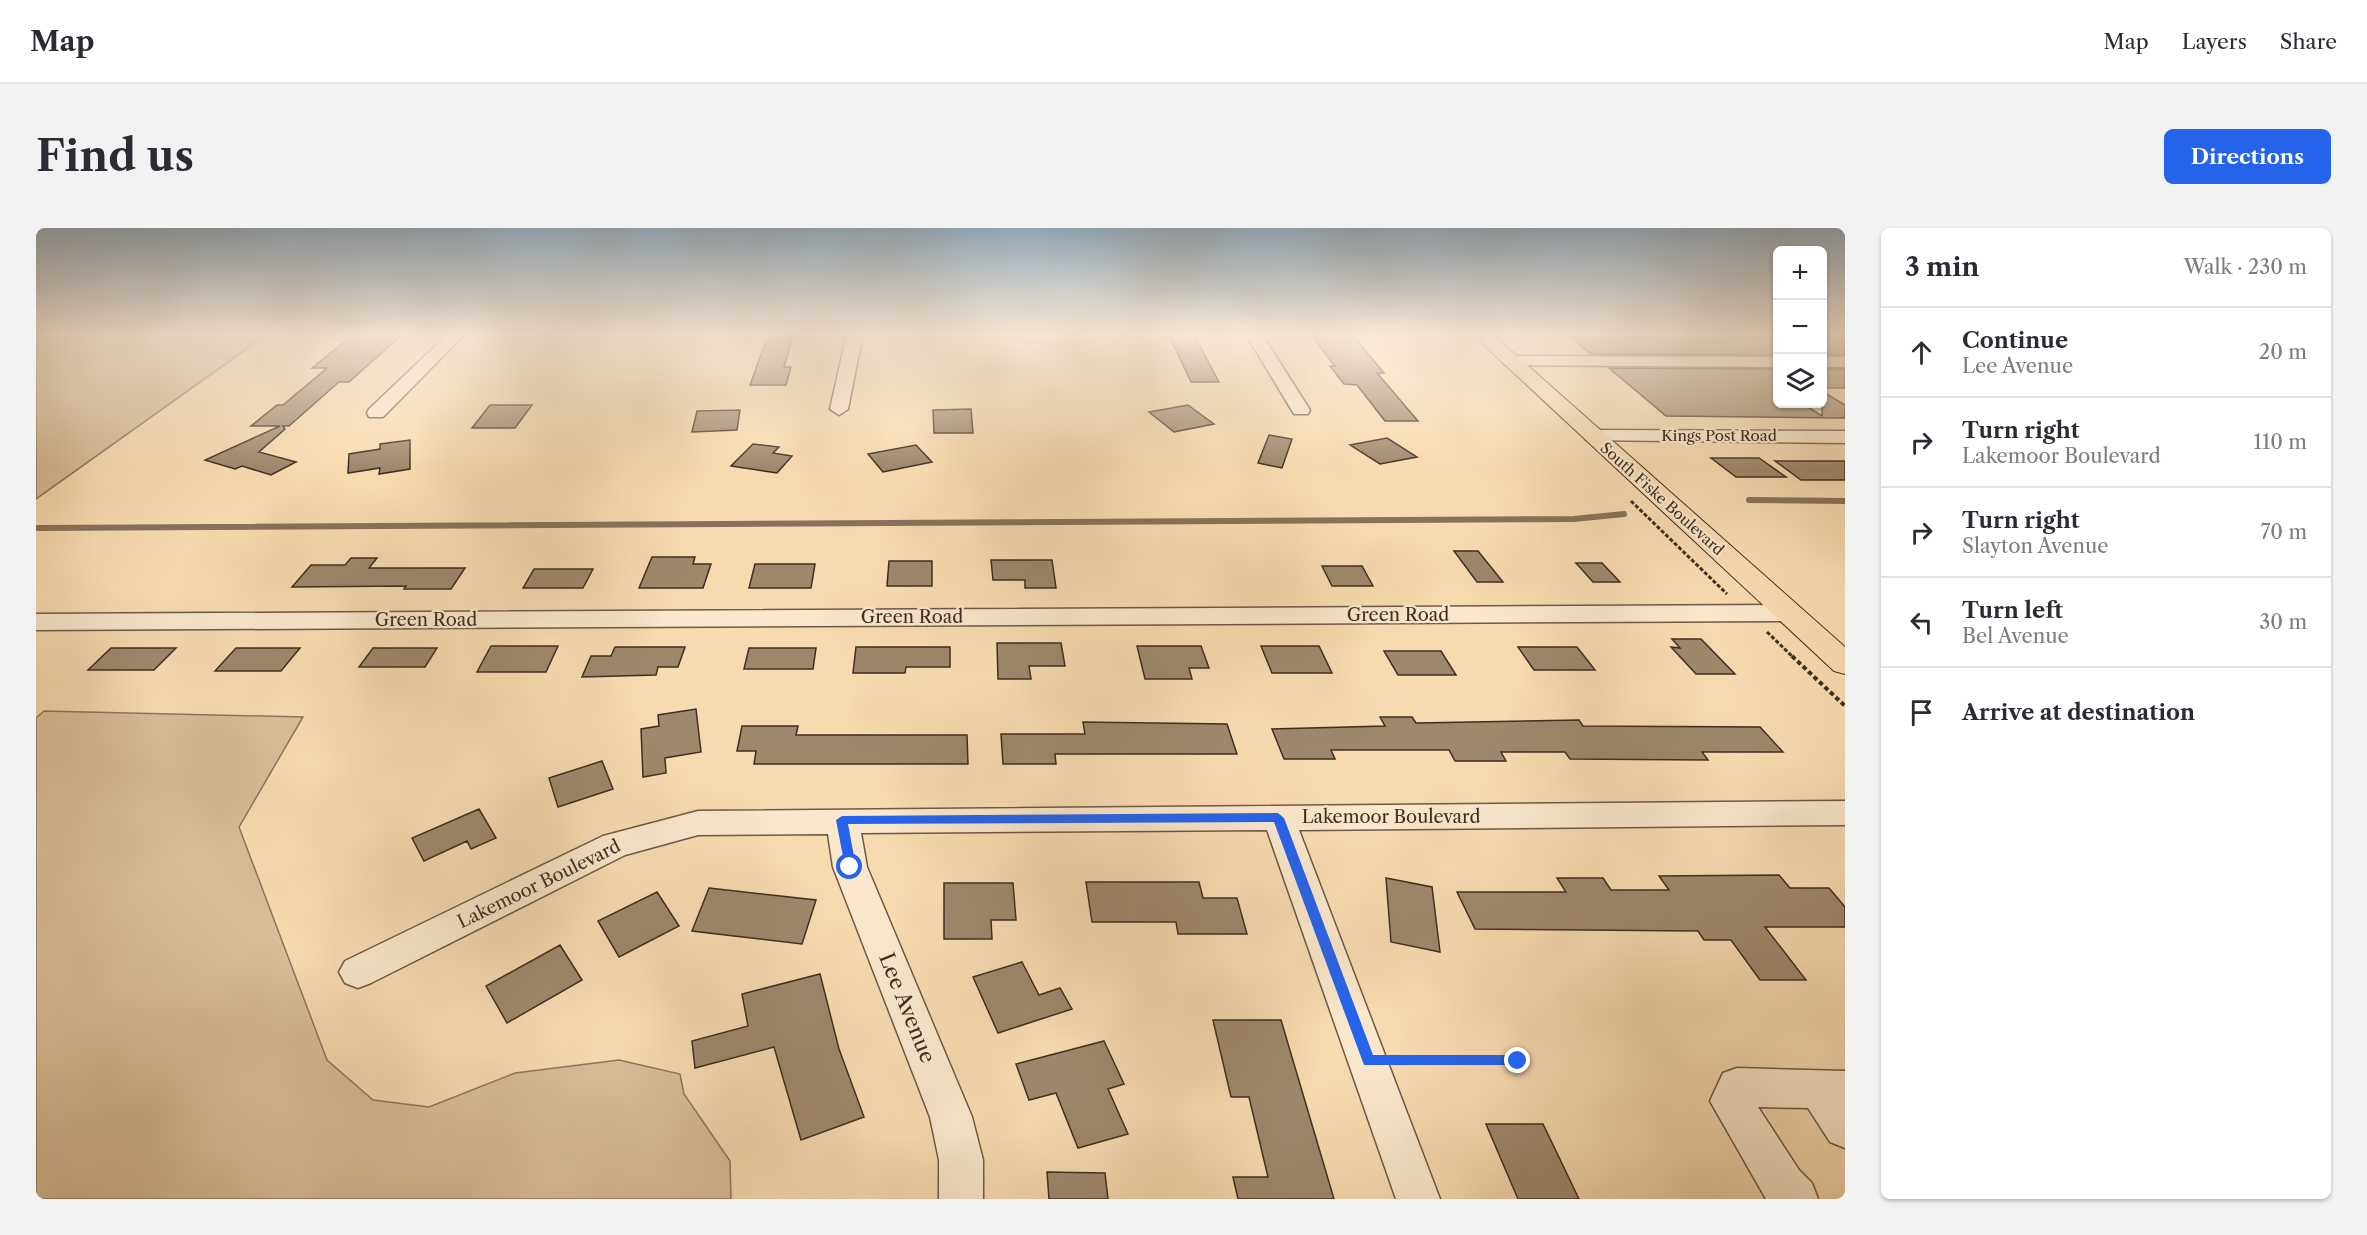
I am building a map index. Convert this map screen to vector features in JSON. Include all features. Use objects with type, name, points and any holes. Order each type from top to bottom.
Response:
[{"type":"main road","name":"South Fiske Boulevard","points":[[1529,378],[1845,664]]},
{"type":"street","points":[[376,413],[412,378]]},
{"type":"street","points":[[839,410],[846,378]]},
{"type":"street","points":[[1281,378],[1301,410]]},
{"type":"street","name":"Kings Post Road","points":[[1593,436],[1845,437]]},
{"type":"street","name":"Green Road","points":[[36,622],[1788,613]]},
{"type":"street","name":"Lakemoor Boulevard","points":[[358,972],[615,845],[698,823],[1845,813]]},
{"type":"street","points":[[1278,818],[1418,1199]]},
{"type":"street","name":"Lee Avenue","points":[[842,820],[850,867],[951,1117],[961,1160],[961,1199]]},
{"type":"street","points":[[1796,1199],[1784,1186],[1731,1101],[1737,1087],[1832,1090],[1845,1128]]},
{"type":"path","points":[[1763,629],[1845,706]]},
{"type":"path","points":[[1369,1061],[1518,1061]]},
{"type":"shaded area","points":[[36,378],[205,378],[36,499]]},
{"type":"shaded area","points":[[44,711],[303,717],[239,827],[327,1060],[373,1100],[429,1107],[515,1073],[619,1060],[680,1074],[684,1094],[730,1161],[731,1199],[36,1199],[36,718]]},
{"type":"building","points":[[315,378],[353,378],[349,382],[339,382],[289,426],[283,426],[285,429],[259,452],[296,462],[271,475],[242,466],[235,469],[205,460],[280,426],[251,426],[277,405],[283,405]]},
{"type":"building","points":[[752,378],[788,378],[786,385],[750,385]]},
{"type":"building","points":[[1189,378],[1217,378],[1219,382],[1191,382]]},
{"type":"building","points":[[1340,378],[1382,378],[1418,421],[1385,421],[1357,385],[1344,384]]},
{"type":"building","points":[[1621,378],[1773,378],[1773,408],[1809,408],[1822,416],[1822,408],[1827,408],[1827,394],[1845,405],[1845,418],[1666,416]]},
{"type":"building","points":[[1827,378],[1845,378],[1845,388],[1827,388]]},
{"type":"building","points":[[490,405],[532,405],[515,428],[472,428]]},
{"type":"building","points":[[1188,405],[1214,424],[1174,432],[1149,412]]},
{"type":"building","points":[[971,409],[973,433],[934,433],[933,410]]},
{"type":"building","points":[[740,410],[737,430],[692,432],[697,411]]},
{"type":"building","points":[[1269,435],[1292,439],[1282,468],[1258,463]]},
{"type":"building","points":[[1387,438],[1417,457],[1380,464],[1350,445]]},
{"type":"building","points":[[410,440],[410,469],[379,474],[380,468],[348,473],[349,454],[380,449],[380,444]]},
{"type":"building","points":[[753,444],[779,447],[773,453],[792,456],[777,473],[731,466]]},
{"type":"building","points":[[916,445],[932,462],[883,472],[868,454]]},
{"type":"building","points":[[1711,458],[1759,458],[1786,477],[1736,477]]},
{"type":"building","points":[[1775,461],[1845,461],[1845,480],[1801,480]]},
{"type":"building","points":[[1454,551],[1478,551],[1503,582],[1477,582]]},
{"type":"building","points":[[652,557],[695,557],[693,564],[711,564],[703,588],[639,588]]},
{"type":"building","points":[[351,558],[377,558],[369,568],[465,568],[451,589],[404,589],[406,586],[292,587],[311,565],[345,565]]},
{"type":"building","points":[[991,560],[1052,560],[1056,588],[1025,588],[1025,580],[993,580]]},
{"type":"building","points":[[889,561],[932,561],[932,586],[887,586]]},
{"type":"building","points":[[1576,563],[1602,563],[1620,582],[1593,582]]},
{"type":"building","points":[[755,564],[815,564],[811,588],[749,588]]},
{"type":"building","points":[[1322,566],[1362,566],[1373,586],[1332,586]]},
{"type":"building","points":[[534,569],[593,569],[583,588],[523,588]]},
{"type":"building","points":[[1672,639],[1701,639],[1735,674],[1696,674],[1671,647],[1680,648]]},
{"type":"building","points":[[997,643],[1061,643],[1065,666],[1029,666],[1031,679],[998,679]]},
{"type":"building","points":[[491,646],[558,646],[546,672],[477,672]]},
{"type":"building","points":[[1137,646],[1201,646],[1209,668],[1189,668],[1192,679],[1145,679]]},
{"type":"building","points":[[1261,646],[1319,646],[1332,673],[1272,673]]},
{"type":"building","points":[[615,647],[685,647],[678,667],[658,667],[656,675],[582,677],[591,656],[611,656]]},
{"type":"building","points":[[856,647],[950,647],[950,667],[906,667],[905,673],[853,673]]},
{"type":"building","points":[[1518,647],[1577,647],[1595,670],[1534,670]]},
{"type":"building","points":[[111,648],[176,648],[154,670],[88,670]]},
{"type":"building","points":[[236,648],[300,648],[281,671],[215,671]]},
{"type":"building","points":[[373,648],[437,648],[425,667],[359,667]]},
{"type":"building","points":[[749,648],[816,648],[813,669],[744,669]]},
{"type":"building","points":[[1384,651],[1441,651],[1456,675],[1398,675]]},
{"type":"building","points":[[696,709],[701,752],[665,758],[666,773],[643,777],[641,729],[659,726],[658,715]]},
{"type":"building","points":[[1380,717],[1412,717],[1416,723],[1579,720],[1583,726],[1760,727],[1783,752],[1702,752],[1708,760],[1570,759],[1565,752],[1501,752],[1506,761],[1455,761],[1449,750],[1331,750],[1335,759],[1284,759],[1272,729],[1385,726]]},
{"type":"building","points":[[1083,722],[1227,724],[1237,754],[1055,754],[1056,764],[1003,764],[1001,734],[1085,734]]},
{"type":"building","points":[[742,726],[798,726],[796,735],[967,735],[968,764],[754,764],[756,751],[737,751]]},
{"type":"building","points":[[602,761],[613,789],[558,807],[549,778]]},
{"type":"building","points":[[479,809],[496,838],[471,849],[467,841],[424,861],[412,838]]},
{"type":"building","points":[[1779,875],[1790,888],[1829,888],[1845,907],[1845,927],[1765,927],[1806,980],[1760,980],[1731,940],[1704,940],[1698,931],[1475,929],[1457,892],[1566,892],[1557,878],[1603,878],[1611,890],[1669,890],[1659,876]]},
{"type":"building","points":[[1386,878],[1432,887],[1440,952],[1391,942]]},
{"type":"building","points":[[1086,882],[1199,882],[1203,898],[1237,898],[1247,934],[1178,934],[1176,922],[1092,922]]},
{"type":"building","points":[[944,883],[1013,883],[1016,920],[991,920],[992,939],[944,939]]},
{"type":"building","points":[[709,888],[816,900],[802,944],[692,931]]},
{"type":"building","points":[[657,892],[679,926],[619,957],[598,921]]},
{"type":"building","points":[[560,945],[582,980],[507,1023],[486,986]]},
{"type":"building","points":[[1022,962],[1039,995],[1060,988],[1072,1009],[998,1033],[973,977]]},
{"type":"building","points":[[820,974],[839,1049],[864,1117],[801,1140],[774,1047],[695,1068],[692,1041],[748,1026],[742,994]]},
{"type":"building","points":[[1213,1020],[1281,1020],[1334,1199],[1238,1199],[1233,1177],[1268,1177],[1249,1097],[1231,1097]]},
{"type":"building","points":[[1104,1041],[1124,1084],[1108,1089],[1128,1134],[1078,1148],[1056,1093],[1029,1100],[1016,1064]]},
{"type":"building","points":[[1486,1124],[1543,1124],[1579,1199],[1518,1199]]},
{"type":"building","points":[[1047,1172],[1105,1173],[1108,1199],[1049,1199]]},
{"type":"waterway","points":[[1749,500],[1845,501]]},
{"type":"waterway","points":[[36,528],[1574,519],[1624,514]]},
{"type":"route","points":[[850,867],[842,820],[1278,818],[1369,1061],[1518,1061]]}]
